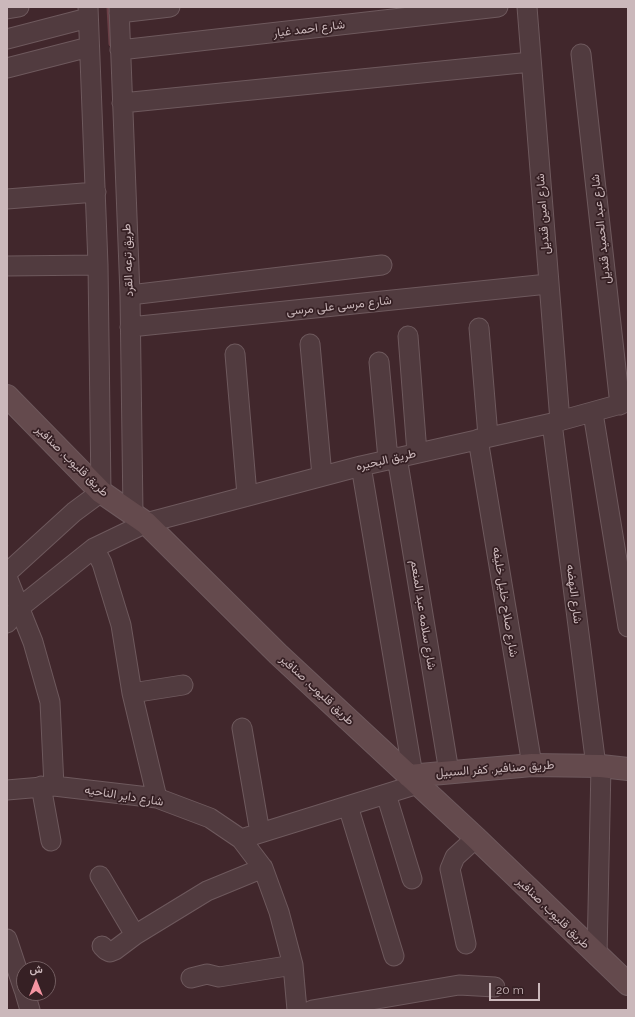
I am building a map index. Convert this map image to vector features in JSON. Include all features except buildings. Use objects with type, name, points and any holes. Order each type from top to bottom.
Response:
[{"type":"street","points":[[7,9],[19,7]]},
{"type":"street","points":[[119,10],[170,7]]},
{"type":"street","name":"شارع احمد غيار","points":[[120,50],[498,7]]},
{"type":"street","name":"شارع امين قنديل","points":[[527,7],[548,284],[556,422]]},
{"type":"street","name":"طريق ترعه القرد","points":[[119,10],[130,327],[139,518]]},
{"type":"street","points":[[7,39],[88,13],[98,265],[101,492],[74,512],[7,573]]},
{"type":"street","points":[[7,68],[89,47]]},
{"type":"street","name":"شارع عبد الحميد قنديل","points":[[581,54],[624,403]]},
{"type":"street","points":[[122,103],[531,62]]},
{"type":"street","points":[[7,199],[96,192]]},
{"type":"street","points":[[7,266],[98,265]]},
{"type":"street","points":[[130,295],[382,265]]},
{"type":"street","name":"شارع مرسى على مرسى","points":[[130,327],[548,284]]},
{"type":"street","name":"شارع صلاح خليل خليفه","points":[[479,328],[483,437],[532,765]]},
{"type":"street","points":[[408,336],[417,453]]},
{"type":"street","points":[[310,344],[322,476]]},
{"type":"street","points":[[235,354],[247,495]]},
{"type":"street","name":"شارع سلامه عبد المنعم","points":[[379,362],[392,458],[449,772]]},
{"type":"street","name":"طريق قليوب, صنافير","points":[[7,396],[101,492],[139,518],[278,654],[413,778],[597,956],[624,974]]},
{"type":"street","name":"طريق البحيره","points":[[7,623],[19,608],[94,548],[139,518],[247,495],[392,458],[556,422],[593,413],[624,403]]},
{"type":"street","points":[[593,413],[628,627]]},
{"type":"street","name":"شارع النهضه","points":[[556,422],[598,766],[597,956]]},
{"type":"street","points":[[241,839],[386,794],[413,778],[361,466]]},
{"type":"street","points":[[94,548],[102,563],[121,626],[132,693],[157,798]]},
{"type":"street","points":[[7,578],[33,642],[50,702],[48,786],[51,841]]},
{"type":"street","points":[[132,693],[183,684]]},
{"type":"street","points":[[242,728],[260,833]]},
{"type":"street","name":"طريق صنافير, كفر السبيل","points":[[413,778],[449,772],[532,765],[598,766],[628,769]]},
{"type":"street","name":"شارع داير الناحيه","points":[[7,790],[48,786],[157,798],[210,818],[241,839],[263,868],[279,912],[294,965],[297,1010]]},
{"type":"street","points":[[386,794],[412,879]]},
{"type":"street","points":[[348,806],[394,956]]},
{"type":"street","points":[[466,944],[450,869],[451,862],[455,857],[476,838]]},
{"type":"street","points":[[102,946],[110,952],[135,934],[207,891],[263,868]]},
{"type":"street","points":[[100,876],[135,934]]},
{"type":"street","points":[[7,940],[16,973]]},
{"type":"street","points":[[191,978],[207,974],[219,977],[294,965]]},
{"type":"street","points":[[312,1010],[459,985],[495,987]]},
{"type":"waterway","points":[[109,7],[111,44]]}]
